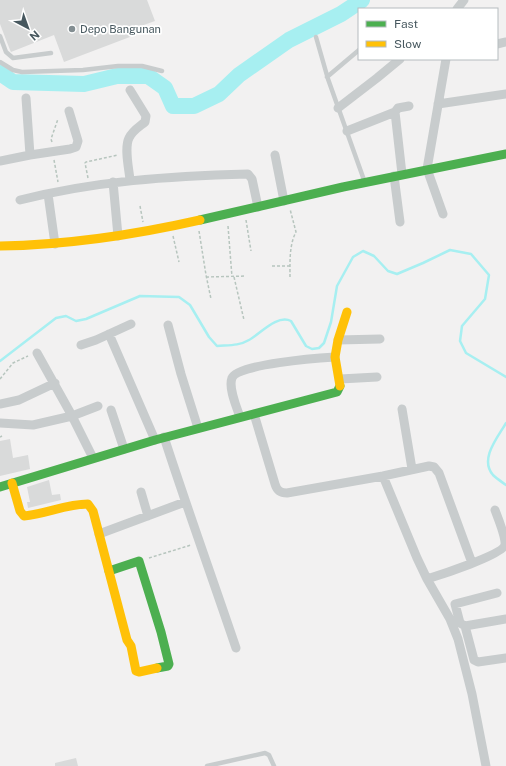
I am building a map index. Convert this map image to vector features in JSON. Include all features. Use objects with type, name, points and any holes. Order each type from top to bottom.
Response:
[{"type":"street","points":[[458,8],[464,0]]},
{"type":"street","points":[[338,108],[399,60]]},
{"type":"street","points":[[443,214],[427,169],[446,60]]},
{"type":"street","points":[[130,90],[146,116],[145,122],[131,134],[128,139],[127,153],[130,180]]},
{"type":"street","points":[[438,104],[506,94]]},
{"type":"street","points":[[26,98],[30,155]]},
{"type":"street","points":[[347,131],[395,112],[398,108],[408,106]]},
{"type":"street","points":[[0,161],[30,155],[70,150],[76,147],[78,141],[70,111]]},
{"type":"street","points":[[395,112],[400,222]]},
{"type":"street","points":[[0,246],[55,244],[144,232],[364,182],[506,154]]},
{"type":"street","points":[[275,155],[286,200]]},
{"type":"street","points":[[20,200],[90,186],[130,180],[248,174],[252,179],[258,206]]},
{"type":"street","points":[[113,182],[118,236]]},
{"type":"street","points":[[48,194],[55,244]]},
{"type":"street","points":[[0,488],[12,483],[164,437],[337,392],[340,388],[340,379],[335,357],[338,340],[347,312]]},
{"type":"street","points":[[81,345],[131,324]]},
{"type":"street","points":[[168,325],[198,428]]},
{"type":"street","points":[[109,334],[155,440]]},
{"type":"street","points":[[338,340],[380,339]]},
{"type":"street","points":[[37,353],[55,383],[93,458]]},
{"type":"street","points":[[240,417],[231,385],[232,378],[235,374],[251,367],[298,360],[335,357]]},
{"type":"street","points":[[340,379],[377,378]]},
{"type":"street","points":[[0,404],[19,400],[35,394],[55,383]]},
{"type":"street","points":[[0,423],[33,425],[72,416],[98,406]]},
{"type":"street","points":[[402,409],[412,469]]},
{"type":"street","points":[[110,410],[124,449]]},
{"type":"street","points":[[254,414],[277,490],[281,492],[287,493],[432,466],[438,471],[472,562]]},
{"type":"street","points":[[164,437],[236,648]]},
{"type":"street","points":[[383,476],[404,529],[427,579],[450,619],[458,639],[466,651],[476,661],[506,658]]},
{"type":"street","points":[[12,483],[20,511],[24,516],[28,517],[80,504],[90,506],[93,510],[127,640],[131,646],[136,671],[140,672],[165,667],[169,664],[165,645],[139,561],[109,571]]},
{"type":"street","points":[[141,492],[148,516]]},
{"type":"street","points":[[99,534],[185,502]]},
{"type":"street","points":[[427,579],[493,555],[505,546],[505,537],[494,510]]},
{"type":"street","points":[[497,594],[455,604],[460,623],[465,626],[506,619]]},
{"type":"street","points":[[465,626],[468,638],[466,651],[486,766]]},
{"type":"street","points":[[458,639],[468,638]]},
{"type":"lane","points":[[0,36],[2,46],[13,58],[51,53]]},
{"type":"lane","points":[[316,37],[327,77],[364,182]]},
{"type":"lane","points":[[327,77],[358,51]]},
{"type":"lane","points":[[0,62],[13,70],[22,72],[83,70],[118,66],[142,66],[162,71]]},
{"type":"lane","points":[[207,766],[264,753],[269,755],[274,766]]},
{"type":"path","points":[[90,186],[85,162],[127,153]]},
{"type":"path","points":[[286,200],[296,232],[293,242],[290,277]]},
{"type":"path","points":[[140,206],[144,232]]},
{"type":"path","points":[[245,210],[251,251]]},
{"type":"path","points":[[226,214],[233,276],[244,320]]},
{"type":"path","points":[[197,221],[211,299]]},
{"type":"path","points":[[171,226],[179,262]]},
{"type":"path","points":[[272,266],[290,266]]},
{"type":"path","points":[[206,277],[246,276]]},
{"type":"path","points":[[0,379],[13,363],[37,353]]},
{"type":"path","points":[[139,561],[200,542]]},
{"type":"building","name":"Depo Bangunan","points":[[0,0],[147,0],[155,21],[141,26],[143,32],[64,62],[54,35],[11,52],[0,24]]},
{"type":"building","points":[[10,439],[13,458],[28,455],[30,469],[0,476],[0,441]]},
{"type":"building","points":[[49,480],[52,495],[60,494],[61,500],[28,508],[27,502],[30,502],[27,487]]},
{"type":"building","points":[[76,758],[78,766],[55,766],[55,763]]},
{"type":"waterway","points":[[0,73],[13,82],[84,84],[117,76],[148,76],[165,88],[173,106],[194,106],[219,94],[239,75],[289,40],[341,14],[362,0]]},
{"type":"waterway","points":[[0,361],[56,318],[66,316],[76,321],[86,319],[140,296],[179,297],[190,305],[209,337],[217,346],[233,345],[245,342],[274,322],[286,320],[291,321],[306,346],[312,349],[319,348],[324,343],[331,322],[337,286],[353,257],[363,251],[374,256],[388,271],[397,274],[450,250],[471,254],[489,275],[485,299],[462,326],[460,341],[466,353],[506,377]]},
{"type":"waterway","points":[[506,423],[491,448],[488,462],[489,469],[493,475],[506,485]]},
{"type":"traffic: fast","points":[[200,220],[343,187],[506,154]]},
{"type":"traffic: fast","points":[[0,487],[155,440],[337,392],[340,386]]},
{"type":"traffic: fast","points":[[109,571],[139,561],[161,632],[169,664],[168,666],[157,668]]},
{"type":"traffic: slow","points":[[0,246],[51,244],[126,235],[200,220]]},
{"type":"traffic: slow","points":[[340,386],[335,357],[338,340],[347,312]]},
{"type":"traffic: slow","points":[[12,483],[20,511],[24,516],[80,504],[88,504],[93,511],[127,640],[131,646],[136,671],[139,672],[157,668]]},
{"type":"place","name":"Depo Bangunan","points":[[72,29]]}]
